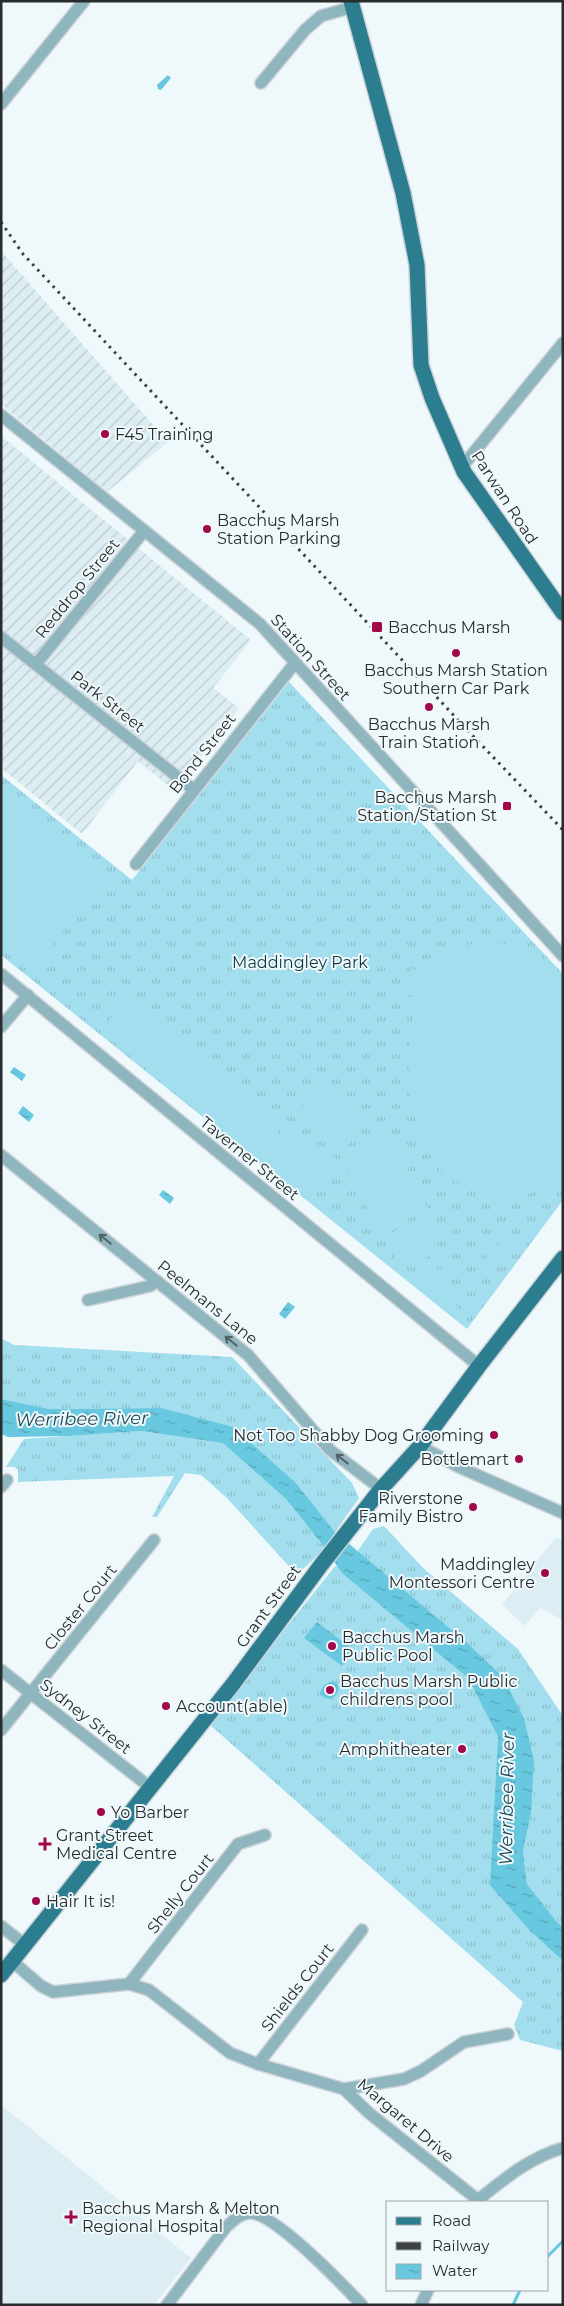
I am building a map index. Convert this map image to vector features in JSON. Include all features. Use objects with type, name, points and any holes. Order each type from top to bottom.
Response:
[{"type":"main road","name":"Parwan Road","points":[[352,4],[403,193],[417,265],[421,365],[432,398],[462,467],[563,613]]},
{"type":"main road","name":"Grant Street","points":[[1,1975],[233,1684],[320,1565],[381,1489],[420,1446],[563,1258]]},
{"type":"street","points":[[1,104],[84,1]]},
{"type":"street","points":[[261,84],[305,30],[321,16],[352,4]]},
{"type":"street","points":[[462,467],[563,343]]},
{"type":"street","name":"Station Street","points":[[1,416],[260,624],[563,956]]},
{"type":"street","name":"Reddrop Street","points":[[36,664],[144,531]]},
{"type":"street","name":"Park Street","points":[[1,637],[194,790]]},
{"type":"street","name":"Bond Street","points":[[136,864],[294,663]]},
{"type":"street","name":"Taverner Street","points":[[1,974],[479,1366]]},
{"type":"street","points":[[1,1027],[28,995]]},
{"type":"street","name":"Peelmans Lane","points":[[1,1155],[248,1355],[330,1450],[381,1489]]},
{"type":"street","points":[[88,1300],[150,1286],[157,1281]]},
{"type":"street","points":[[420,1446],[459,1467],[563,1513]]},
{"type":"street","name":"Closter Court","points":[[1,1730],[154,1540]]},
{"type":"street","name":"Sydney Street","points":[[1,1670],[151,1788]]},
{"type":"street","name":"Shelly Court","points":[[129,1984],[238,1844],[265,1835]]},
{"type":"street","points":[[1,1926],[25,1945]]},
{"type":"street","name":"Shields Court","points":[[258,2064],[362,1930]]},
{"type":"street","name":"Margaret Drive","points":[[12,1961],[40,1986],[52,1992],[129,1984],[149,1990],[230,2053],[258,2064],[344,2089],[369,2113],[477,2201]]},
{"type":"street","points":[[344,2089],[404,2079],[421,2071],[464,2042],[508,2034]]},
{"type":"street","points":[[477,2201],[510,2174],[551,2151],[563,2148]]},
{"type":"street","points":[[173,2303],[226,2227],[237,2217],[249,2213],[266,2218],[314,2256],[362,2305]]},
{"type":"street","points":[[421,2305],[428,2291]]},
{"type":"shaded area","points":[[1,251],[168,442],[107,492],[1,404]]},
{"type":"shaded area","points":[[1,436],[251,640],[213,688],[239,708],[175,791],[138,761],[82,834],[1,768]]},
{"type":"shaded area","name":"Maddingley Montessori Centre","points":[[556,1537],[563,1540],[563,1620],[540,1608],[525,1626],[502,1605]]},
{"type":"shaded area","name":"Bacchus Marsh & Melton Regional Hospital","points":[[1,2105],[191,2258],[154,2305],[1,2305]]},
{"type":"green space","name":"Maddingley Park","points":[[289,682],[563,974],[563,1200],[467,1329],[1,955],[1,775],[132,880]]},
{"type":"green space","points":[[1,793],[106,879],[37,965],[1,936]]},
{"type":"green space","points":[[493,941],[513,946],[532,955],[548,966],[563,981],[563,1180],[542,1190],[509,1196],[498,1196],[475,1191],[459,1184],[445,1174],[432,1158],[422,1137],[414,1114],[410,1090],[409,1040],[418,997],[407,994],[410,969],[428,971],[431,974],[444,959],[458,949],[474,943]]},
{"type":"green space","points":[[129,995],[286,1122],[259,1156],[102,1029]]},
{"type":"green space","points":[[320,1083],[368,1121],[341,1153],[388,1130],[428,1209],[380,1233],[340,1154],[294,1118]]},
{"type":"green space","points":[[292,1125],[338,1160],[308,1199],[262,1163]]},
{"type":"green space","points":[[420,1219],[424,1225],[428,1223],[438,1244],[434,1246],[437,1252],[407,1267],[404,1261],[398,1263],[388,1243],[393,1240],[390,1234]]},
{"type":"green space","points":[[503,1227],[509,1227],[510,1260],[504,1260],[504,1267],[499,1267],[498,1233],[503,1233]]},
{"type":"green space","points":[[486,1237],[497,1237],[497,1271],[487,1271]]},
{"type":"green space","points":[[449,1266],[457,1308],[451,1312],[411,1279]]},
{"type":"green space","points":[[1,1338],[14,1345],[232,1357],[352,1483],[359,1498],[335,1532],[296,1483],[161,1408],[50,1409],[1,1399]]},
{"type":"green space","points":[[141,1431],[224,1443],[286,1499],[325,1548],[295,1577],[295,1573],[227,1498],[201,1475],[185,1473],[157,1517],[152,1517],[174,1476],[18,1482],[18,1469],[6,1467],[24,1439]]},
{"type":"green space","points":[[384,1526],[424,1569],[518,1649],[563,1716],[563,1927],[527,1884],[523,1851],[531,1814],[524,1718],[357,1552],[373,1529]]},
{"type":"green space","points":[[336,1565],[468,1678],[498,1737],[495,1805],[534,1935],[563,1961],[563,2051],[520,2040],[514,2025],[523,2002],[209,1724]]},
{"type":"water","points":[[168,75],[171,78],[161,90],[158,89],[157,85]]},
{"type":"water","points":[[14,1067],[26,1075],[22,1081],[10,1072]]},
{"type":"water","points":[[23,1106],[34,1115],[29,1122],[18,1113]]},
{"type":"water","points":[[163,1190],[174,1198],[170,1204],[159,1195]]},
{"type":"water","points":[[288,1302],[295,1307],[285,1319],[279,1314]]},
{"type":"water","name":"Werribee River","points":[[1,1399],[50,1409],[161,1408],[233,1427],[296,1483],[335,1532],[467,1643],[502,1676],[524,1718],[534,1761],[531,1814],[523,1851],[527,1884],[563,1927],[563,1961],[531,1932],[490,1885],[498,1737],[468,1678],[342,1573],[325,1548],[286,1499],[223,1443],[141,1431],[69,1436],[8,1437],[1,1434]]},
{"type":"water","points":[[317,1622],[354,1650],[342,1666],[304,1638]]},
{"type":"water","name":"Bacchus Marsh Public childrens pool","points":[[336,1682],[339,1688],[337,1694],[332,1699],[325,1698],[320,1693],[324,1685]]},
{"type":"waterway","points":[[549,2255],[563,2241]]},
{"type":"waterway","points":[[513,2305],[520,2291]]},
{"type":"railway","points":[[1,222],[23,254],[563,830]]},
{"type":"place","name":"F45 Training","points":[[105,434]]},
{"type":"place","name":"Bacchus Marsh Station Parking","points":[[207,529]]},
{"type":"place","name":"Bacchus Marsh","points":[[377,627]]},
{"type":"place","name":"Bacchus Marsh Station Southern Car Park","points":[[456,653]]},
{"type":"place","name":"Bacchus Marsh Train Station","points":[[429,707]]},
{"type":"place","name":"Bacchus Marsh Station/Station St","points":[[507,806]]},
{"type":"place","name":"Not Too Shabby Dog Grooming","points":[[494,1435]]},
{"type":"place","name":"Bottlemart","points":[[519,1459]]},
{"type":"place","name":"Riverstone Family Bistro","points":[[473,1507]]},
{"type":"place","name":"Maddingley Montessori Centre","points":[[545,1573]]},
{"type":"place","name":"Bacchus Marsh Public Pool","points":[[332,1646]]},
{"type":"place","name":"Bacchus Marsh Public childrens pool","points":[[330,1690]]},
{"type":"place","name":"Account(able)","points":[[166,1706]]},
{"type":"place","name":"Amphitheater","points":[[462,1749]]},
{"type":"place","name":"Yo Barber","points":[[101,1812]]},
{"type":"place","name":"Grant Street Medical Centre","points":[[45,1844]]},
{"type":"place","name":"Hair It is!","points":[[36,1901]]},
{"type":"place","name":"Bacchus Marsh & Melton Regional Hospital","points":[[71,2217]]}]
